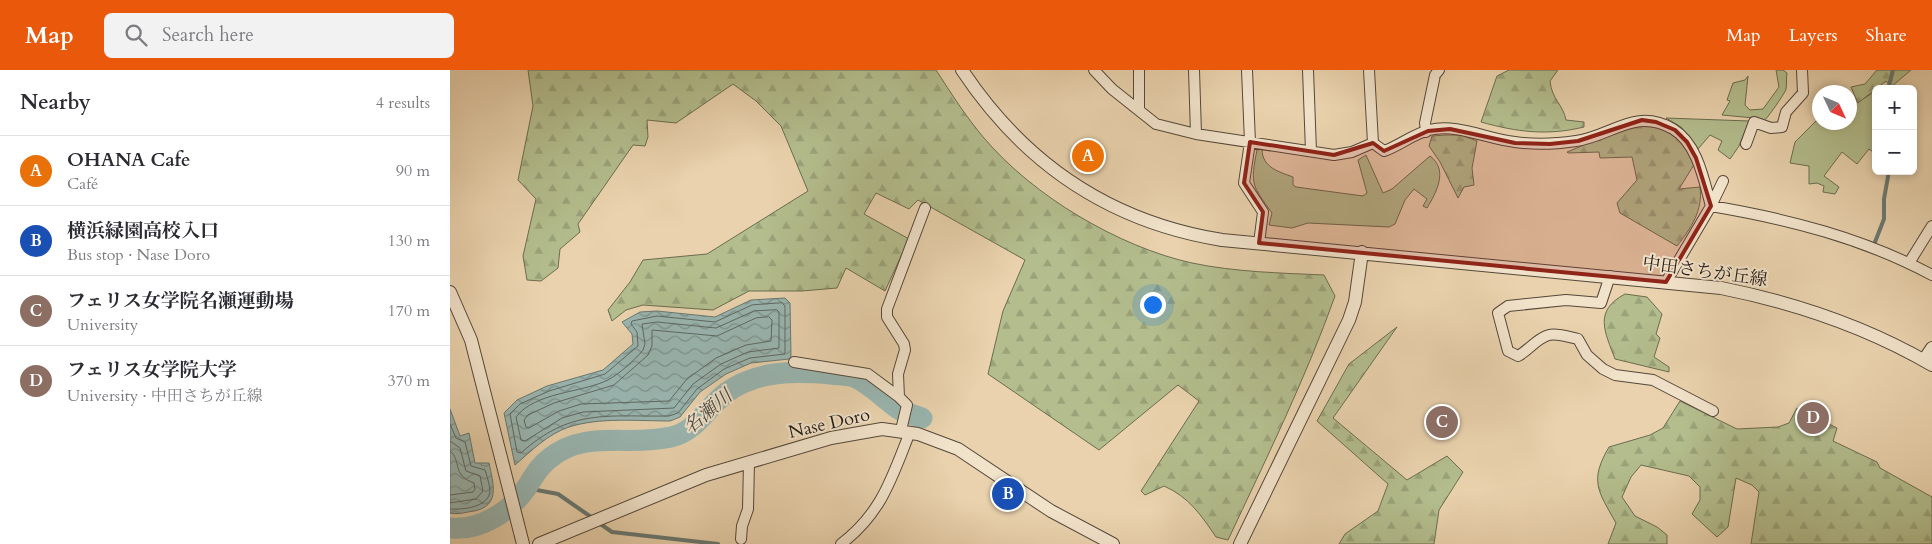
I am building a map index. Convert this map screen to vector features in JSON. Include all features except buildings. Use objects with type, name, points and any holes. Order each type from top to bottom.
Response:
[{"type":"street","name":"中田さちが丘線","points":[[962,70],[989,108],[1018,140],[1042,162],[1080,190],[1114,208],[1178,232],[1222,240],[1721,288],[1774,298],[1852,325],[1928,363]]},
{"type":"street","points":[[1094,70],[1112,90],[1156,124],[1196,134],[1334,155],[1352,152],[1373,143]]},
{"type":"street","points":[[1139,70],[1139,110]]},
{"type":"street","points":[[1194,70],[1196,134]]},
{"type":"street","points":[[1247,70],[1250,142],[1244,183],[1263,212],[1259,243]]},
{"type":"street","points":[[1308,70],[1311,151]]},
{"type":"street","points":[[1369,70],[1373,143]]},
{"type":"street","points":[[1426,132],[1425,123],[1435,75],[1439,70]]},
{"type":"street","points":[[1746,144],[1754,122],[1771,128],[1782,127],[1786,112],[1803,93],[1802,70]]},
{"type":"street","points":[[1373,143],[1384,151],[1426,132],[1450,129],[1515,143],[1550,144],[1578,141],[1618,126],[1642,120],[1656,122],[1675,130],[1687,142],[1696,158],[1712,206]]},
{"type":"street","points":[[1666,282],[1712,206],[1723,182]]},
{"type":"street","points":[[1712,206],[1772,216],[1823,230],[1909,263],[1932,275]]},
{"type":"street","points":[[899,397],[897,383],[905,350],[904,344],[887,317],[888,309],[925,208]]},
{"type":"street","points":[[1909,263],[1932,226]]},
{"type":"street","points":[[1240,544],[1349,320],[1355,302],[1362,252]]},
{"type":"street","points":[[1610,276],[1601,303],[1566,300],[1508,306],[1498,313],[1508,351],[1518,356],[1527,351],[1540,339],[1550,334],[1578,339],[1587,355],[1602,369],[1615,375],[1653,380],[1713,411]]},
{"type":"street","points":[[450,292],[456,316],[481,374],[523,544]]},
{"type":"street","points":[[1928,363],[1932,348]]},
{"type":"street","points":[[794,362],[863,372],[899,397],[907,405],[905,427],[889,487],[867,519],[842,544]]},
{"type":"street","name":"Nase Doro","points":[[539,544],[706,475],[856,433],[905,427],[958,449],[1051,511],[1113,544]]},
{"type":"street","points":[[741,539],[748,509],[749,462]]},
{"type":"highlighted area","points":[[1642,120],[1656,122],[1675,130],[1687,142],[1696,158],[1711,206],[1666,282],[1259,243],[1263,212],[1244,183],[1250,142],[1334,155],[1373,143],[1384,151],[1428,131],[1450,129],[1515,143],[1550,144],[1578,141]]},
{"type":"green space","points":[[528,70],[936,70],[971,122],[1004,159],[1052,199],[1107,232],[1136,245],[1192,263],[1274,273],[1324,275],[1335,296],[1298,389],[1228,540],[1216,537],[1194,507],[1173,490],[1164,486],[1145,495],[1141,491],[1199,401],[1178,385],[1099,450],[988,374],[1003,311],[1025,260],[918,200],[909,209],[876,193],[864,214],[909,239],[885,291],[846,268],[837,288],[802,291],[749,291],[713,310],[643,305],[626,310],[612,321],[608,310],[630,282],[643,260],[707,254],[808,191],[781,126],[756,101],[733,84],[676,123],[647,120],[648,137],[645,146],[633,145],[578,224],[580,232],[560,249],[558,268],[541,281],[527,280],[523,256],[536,199],[518,180],[533,106]]},
{"type":"green space","points":[[1509,70],[1558,70],[1550,81],[1553,93],[1563,110],[1566,120],[1584,122],[1584,127],[1570,130],[1532,132],[1481,122],[1497,76]]},
{"type":"green space","points":[[1776,70],[1783,70],[1787,73],[1786,89],[1764,121],[1754,118],[1722,115],[1730,101],[1727,100],[1733,83],[1745,80],[1748,76],[1745,105],[1750,110],[1763,109],[1779,87]]},
{"type":"green space","points":[[1877,70],[1911,70],[1893,85],[1889,85],[1886,81],[1881,85],[1872,85],[1872,92],[1858,103],[1857,86],[1865,84]]},
{"type":"green space","points":[[1872,93],[1872,151],[1869,149],[1857,164],[1842,152],[1824,176],[1839,187],[1835,194],[1823,192],[1824,186],[1817,183],[1809,184],[1809,166],[1790,163],[1795,142],[1812,125],[1812,130],[1857,130],[1857,100],[1858,102]]},
{"type":"green space","points":[[1666,118],[1749,121],[1739,146],[1730,159],[1718,150],[1722,141],[1710,135],[1698,149],[1681,127]]},
{"type":"green space","points":[[1659,125],[1684,142],[1695,163],[1679,189],[1700,187],[1700,204],[1695,219],[1677,246],[1620,213],[1617,203],[1637,180],[1632,157],[1600,158],[1599,152],[1567,152],[1628,127]]},
{"type":"green space","points":[[1461,135],[1477,141],[1472,168],[1474,185],[1464,187],[1458,198],[1440,162],[1429,146],[1432,136]]},
{"type":"green space","points":[[1262,149],[1268,165],[1277,171],[1293,177],[1293,185],[1296,187],[1363,196],[1367,193],[1358,160],[1366,155],[1383,193],[1392,189],[1430,156],[1439,168],[1439,182],[1427,208],[1423,206],[1427,199],[1414,189],[1405,200],[1395,224],[1389,227],[1308,223],[1292,228],[1269,225],[1272,213],[1260,196],[1253,178],[1257,150]]},
{"type":"green space","points":[[1625,294],[1647,297],[1662,314],[1656,334],[1660,338],[1654,357],[1669,367],[1669,372],[1615,359],[1605,331],[1605,315],[1615,301]]},
{"type":"green space","points":[[1397,327],[1333,418],[1407,480],[1447,456],[1463,472],[1439,510],[1434,544],[1339,544],[1345,534],[1378,511],[1388,484],[1317,421],[1349,364]]},
{"type":"green space","points":[[1680,401],[1737,429],[1778,427],[1789,423],[1797,408],[1837,428],[1833,441],[1877,462],[1880,468],[1932,497],[1932,544],[1751,544],[1759,492],[1752,485],[1736,478],[1728,527],[1717,537],[1692,514],[1700,500],[1700,487],[1689,476],[1641,465],[1631,477],[1622,497],[1635,516],[1657,527],[1667,535],[1667,544],[1608,544],[1616,523],[1604,502],[1598,486],[1598,478],[1599,469],[1609,447],[1650,435],[1663,428]]},
{"type":"water","points":[[785,298],[790,303],[791,356],[789,359],[751,363],[726,374],[700,392],[680,417],[670,421],[593,422],[561,430],[547,438],[515,465],[504,413],[517,400],[547,386],[603,370],[633,344],[632,334],[622,322],[640,312],[657,311],[715,317],[751,300]]},
{"type":"water","points":[[450,409],[460,436],[469,433],[475,463],[489,463],[493,486],[492,499],[488,504],[483,508],[459,514],[450,513]]},
{"type":"waterway","points":[[1889,85],[1893,70]]},
{"type":"waterway","points":[[1875,242],[1884,219],[1884,199],[1888,175]]},
{"type":"waterway","name":"名瀬川","points":[[450,528],[461,528],[483,523],[503,512],[520,496],[543,464],[564,449],[593,441],[655,440],[680,434],[695,424],[726,393],[738,385],[763,376],[804,372],[852,376],[866,383],[900,410],[922,418]]},
{"type":"waterway","points":[[526,488],[558,494],[594,519]]},
{"type":"waterway","points":[[599,523],[612,532],[718,544]]},
{"type":"place","name":"OHANA Cafe","points":[[1088,156]]},
{"type":"place","name":"フェリス女学院大学","points":[[1813,418]]},
{"type":"place","name":"フェリス女学院名瀬運動場","points":[[1442,422]]},
{"type":"place","name":"横浜緑園高校入口","points":[[1008,494]]}]
